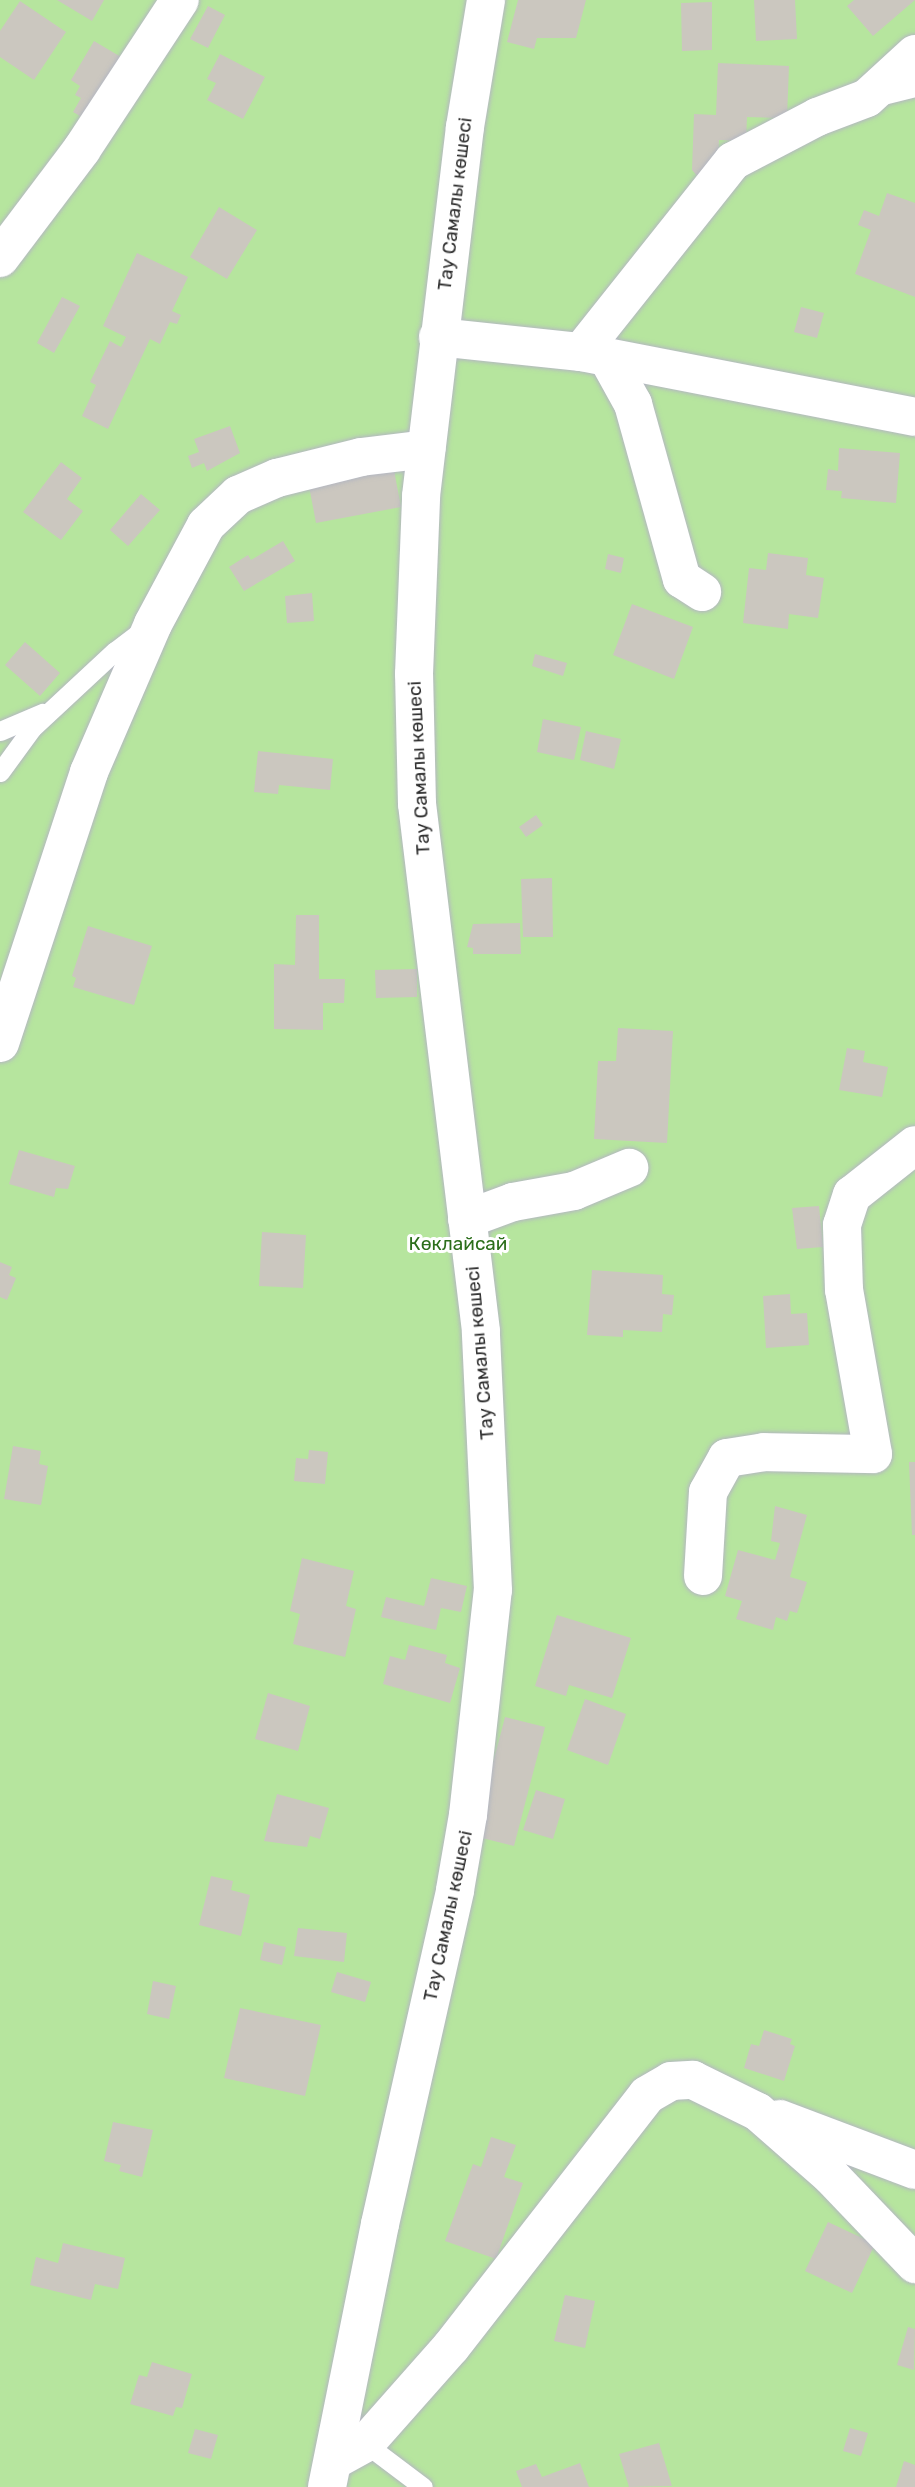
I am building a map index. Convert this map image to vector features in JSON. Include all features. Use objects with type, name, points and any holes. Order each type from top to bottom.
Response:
[{"type":"street","points":[[0,258],[82,149],[180,0]]},
{"type":"street","name":"Тау Самалы көшесі","points":[[341,2455],[380,2224],[455,1890],[482,1700],[493,1590],[488,1424],[467,1219],[417,804],[414,674],[427,449],[438,337],[486,0]]},
{"type":"street","points":[[594,354],[733,161],[817,117],[867,98],[915,54]]},
{"type":"street","points":[[438,337],[594,354],[915,417]]},
{"type":"street","points":[[594,354],[633,404],[682,579],[702,592]]},
{"type":"street","points":[[0,1043],[89,772],[153,624],[206,525],[239,495],[277,478],[361,457],[427,449]]},
{"type":"street","points":[[703,1576],[708,1492],[727,1458],[764,1452],[873,1454],[844,1290],[842,1224],[852,1195],[915,1145]]},
{"type":"street","points":[[467,1219],[513,1202],[574,1191],[629,1168]]},
{"type":"street","points":[[341,2455],[451,2347],[647,2095],[671,2081],[693,2080],[758,2112],[915,2170]]},
{"type":"street","points":[[758,2112],[831,2176],[915,2264]]},
{"type":"lane","points":[[867,98],[915,87]]},
{"type":"lane","points":[[0,772],[32,728],[115,651],[153,624]]},
{"type":"lane","points":[[0,731],[53,709]]},
{"type":"lane","points":[[341,2455],[423,2487]]},
{"type":"green space","name":"Көклайсай","points":[[0,0],[915,0],[915,2487],[0,2487]]},
{"type":"building","points":[[57,0],[104,0],[92,21]]},
{"type":"building","points":[[518,0],[586,0],[576,38],[537,38],[534,49],[507,42]]},
{"type":"building","points":[[754,0],[795,0],[797,39],[756,41]]},
{"type":"building","points":[[854,0],[915,0],[873,36],[847,6]]},
{"type":"building","points":[[20,1],[66,32],[34,80],[0,57],[0,31]]},
{"type":"building","points":[[712,2],[712,50],[682,51],[681,3]]},
{"type":"building","points":[[208,6],[225,15],[208,48],[190,39]]},
{"type":"building","points":[[94,41],[121,57],[92,123],[73,112],[81,98],[75,95],[80,86],[71,80]]},
{"type":"building","points":[[220,54],[265,77],[243,119],[207,100],[216,83],[207,79]]},
{"type":"building","points":[[718,63],[789,66],[787,118],[747,117],[746,141],[719,140],[718,160],[700,179],[692,170],[694,114],[716,115]]},
{"type":"building","points":[[887,193],[915,203],[915,297],[855,274],[871,230],[858,225],[864,210],[879,216]]},
{"type":"building","points":[[219,207],[257,230],[227,279],[190,257]]},
{"type":"building","points":[[137,253],[188,277],[172,311],[181,315],[177,324],[170,322],[160,344],[150,339],[108,429],[82,416],[96,385],[90,382],[110,341],[121,347],[126,337],[103,326]]},
{"type":"building","points":[[62,297],[80,306],[54,353],[37,343]]},
{"type":"building","points":[[801,307],[824,313],[817,338],[794,332]]},
{"type":"building","points":[[230,426],[240,453],[207,471],[204,463],[192,468],[188,456],[199,452],[194,439]]},
{"type":"building","points":[[839,448],[900,453],[896,503],[841,498],[842,491],[826,490],[828,469],[838,471]]},
{"type":"building","points":[[61,462],[82,478],[67,499],[83,511],[61,540],[23,512]]},
{"type":"building","points":[[394,470],[401,507],[316,523],[309,486]]},
{"type":"building","points":[[141,494],[160,510],[128,546],[110,530]]},
{"type":"building","points":[[283,541],[295,561],[244,591],[229,567],[248,555],[251,560]]},
{"type":"building","points":[[768,553],[808,558],[806,575],[824,578],[818,618],[789,614],[788,629],[743,623],[749,568],[766,570]]},
{"type":"building","points":[[608,554],[624,558],[621,573],[605,569]]},
{"type":"building","points":[[312,593],[314,621],[287,623],[285,596]]},
{"type":"building","points":[[632,604],[693,627],[674,679],[613,655]]},
{"type":"building","points":[[25,642],[60,673],[40,696],[5,665]]},
{"type":"building","points":[[535,654],[567,663],[563,676],[532,666]]},
{"type":"building","points":[[543,719],[581,727],[574,760],[537,752]]},
{"type":"building","points":[[586,731],[621,739],[614,769],[580,760]]},
{"type":"building","points":[[258,751],[333,759],[330,790],[279,785],[278,794],[254,792]]},
{"type":"building","points":[[536,815],[543,825],[526,837],[519,827]]},
{"type":"building","points":[[552,878],[553,937],[523,937],[521,879]]},
{"type":"building","points":[[296,915],[319,915],[319,979],[345,979],[344,1003],[323,1003],[323,1030],[274,1029],[274,964],[295,965]]},
{"type":"building","points":[[520,923],[521,954],[473,954],[473,948],[467,947],[473,924]]},
{"type":"building","points":[[88,926],[152,946],[134,1005],[73,987],[76,978],[72,976]]},
{"type":"building","points":[[417,969],[417,997],[376,998],[375,970]]},
{"type":"building","points":[[618,1028],[673,1031],[667,1143],[594,1139],[598,1061],[616,1061]]},
{"type":"building","points":[[847,1048],[865,1051],[863,1062],[888,1067],[882,1097],[839,1090]]},
{"type":"building","points":[[19,1150],[75,1166],[68,1189],[56,1188],[54,1197],[9,1184]]},
{"type":"building","points":[[819,1206],[823,1247],[797,1249],[792,1208]]},
{"type":"building","points":[[262,1232],[306,1235],[303,1288],[259,1286]]},
{"type":"building","points":[[0,1262],[12,1267],[9,1275],[16,1278],[7,1300],[0,1297]]},
{"type":"building","points":[[592,1270],[663,1275],[662,1294],[674,1295],[672,1315],[663,1314],[662,1332],[623,1330],[623,1337],[587,1335]]},
{"type":"building","points":[[790,1294],[791,1314],[807,1313],[809,1345],[766,1348],[763,1296]]},
{"type":"building","points":[[13,1446],[41,1451],[39,1464],[48,1466],[41,1505],[4,1499]]},
{"type":"building","points":[[309,1450],[328,1452],[325,1484],[294,1481],[296,1458],[308,1459]]},
{"type":"building","points":[[909,1462],[915,1462],[915,1535],[912,1535]]},
{"type":"building","points":[[775,1506],[807,1515],[790,1577],[807,1582],[797,1613],[790,1611],[787,1621],[776,1617],[773,1630],[736,1619],[742,1601],[725,1596],[738,1550],[775,1560],[780,1543],[771,1541]]},
{"type":"building","points":[[302,1558],[354,1571],[346,1606],[356,1609],[345,1657],[293,1644],[300,1614],[290,1611]]},
{"type":"building","points":[[431,1578],[467,1586],[461,1612],[441,1608],[436,1630],[381,1617],[386,1597],[424,1606]]},
{"type":"building","points":[[557,1615],[631,1638],[612,1698],[569,1685],[566,1696],[535,1686]]},
{"type":"building","points":[[409,1645],[447,1655],[445,1663],[460,1668],[450,1703],[383,1684],[390,1656],[405,1660]]},
{"type":"building","points":[[268,1693],[310,1706],[298,1751],[255,1739]]},
{"type":"building","points":[[585,1699],[626,1714],[608,1765],[567,1750]]},
{"type":"building","points":[[505,1717],[545,1727],[514,1846],[474,1836]]},
{"type":"building","points":[[536,1790],[565,1799],[553,1839],[523,1830]]},
{"type":"building","points":[[277,1794],[329,1808],[320,1839],[310,1836],[307,1847],[264,1841]]},
{"type":"building","points":[[211,1876],[233,1881],[231,1890],[250,1895],[241,1936],[199,1925]]},
{"type":"building","points":[[298,1928],[347,1933],[344,1962],[294,1956]]},
{"type":"building","points":[[264,1942],[286,1947],[282,1965],[260,1960]]},
{"type":"building","points":[[337,1972],[371,1982],[365,2002],[331,1992]]},
{"type":"building","points":[[153,1981],[176,1986],[169,2019],[147,2014]]},
{"type":"building","points":[[240,2008],[321,2025],[305,2096],[224,2078]]},
{"type":"building","points":[[764,2030],[792,2039],[790,2044],[795,2046],[784,2081],[744,2068],[751,2044],[759,2046]]},
{"type":"building","points":[[113,2122],[153,2130],[142,2177],[119,2171],[121,2165],[104,2161]]},
{"type":"building","points":[[491,2137],[516,2145],[504,2177],[523,2183],[496,2259],[445,2241],[473,2164],[481,2167]]},
{"type":"building","points":[[828,2222],[875,2244],[852,2293],[805,2271]]},
{"type":"building","points":[[63,2243],[125,2258],[118,2289],[95,2284],[91,2300],[30,2285],[36,2257],[58,2263]]},
{"type":"building","points":[[565,2295],[595,2301],[585,2348],[554,2341]]},
{"type":"building","points":[[908,2327],[915,2329],[914,2370],[897,2365]]},
{"type":"building","points":[[152,2362],[192,2374],[182,2408],[176,2407],[173,2416],[130,2404],[139,2375],[147,2377]]},
{"type":"building","points":[[850,2428],[868,2433],[861,2456],[843,2451]]},
{"type":"building","points":[[195,2429],[218,2435],[211,2459],[188,2453]]},
{"type":"building","points":[[659,2443],[672,2486],[629,2487],[619,2454]]},
{"type":"building","points":[[904,2461],[915,2465],[915,2487],[896,2487]]},
{"type":"building","points":[[580,2463],[589,2487],[522,2487],[516,2471],[536,2464],[542,2477]]}]
